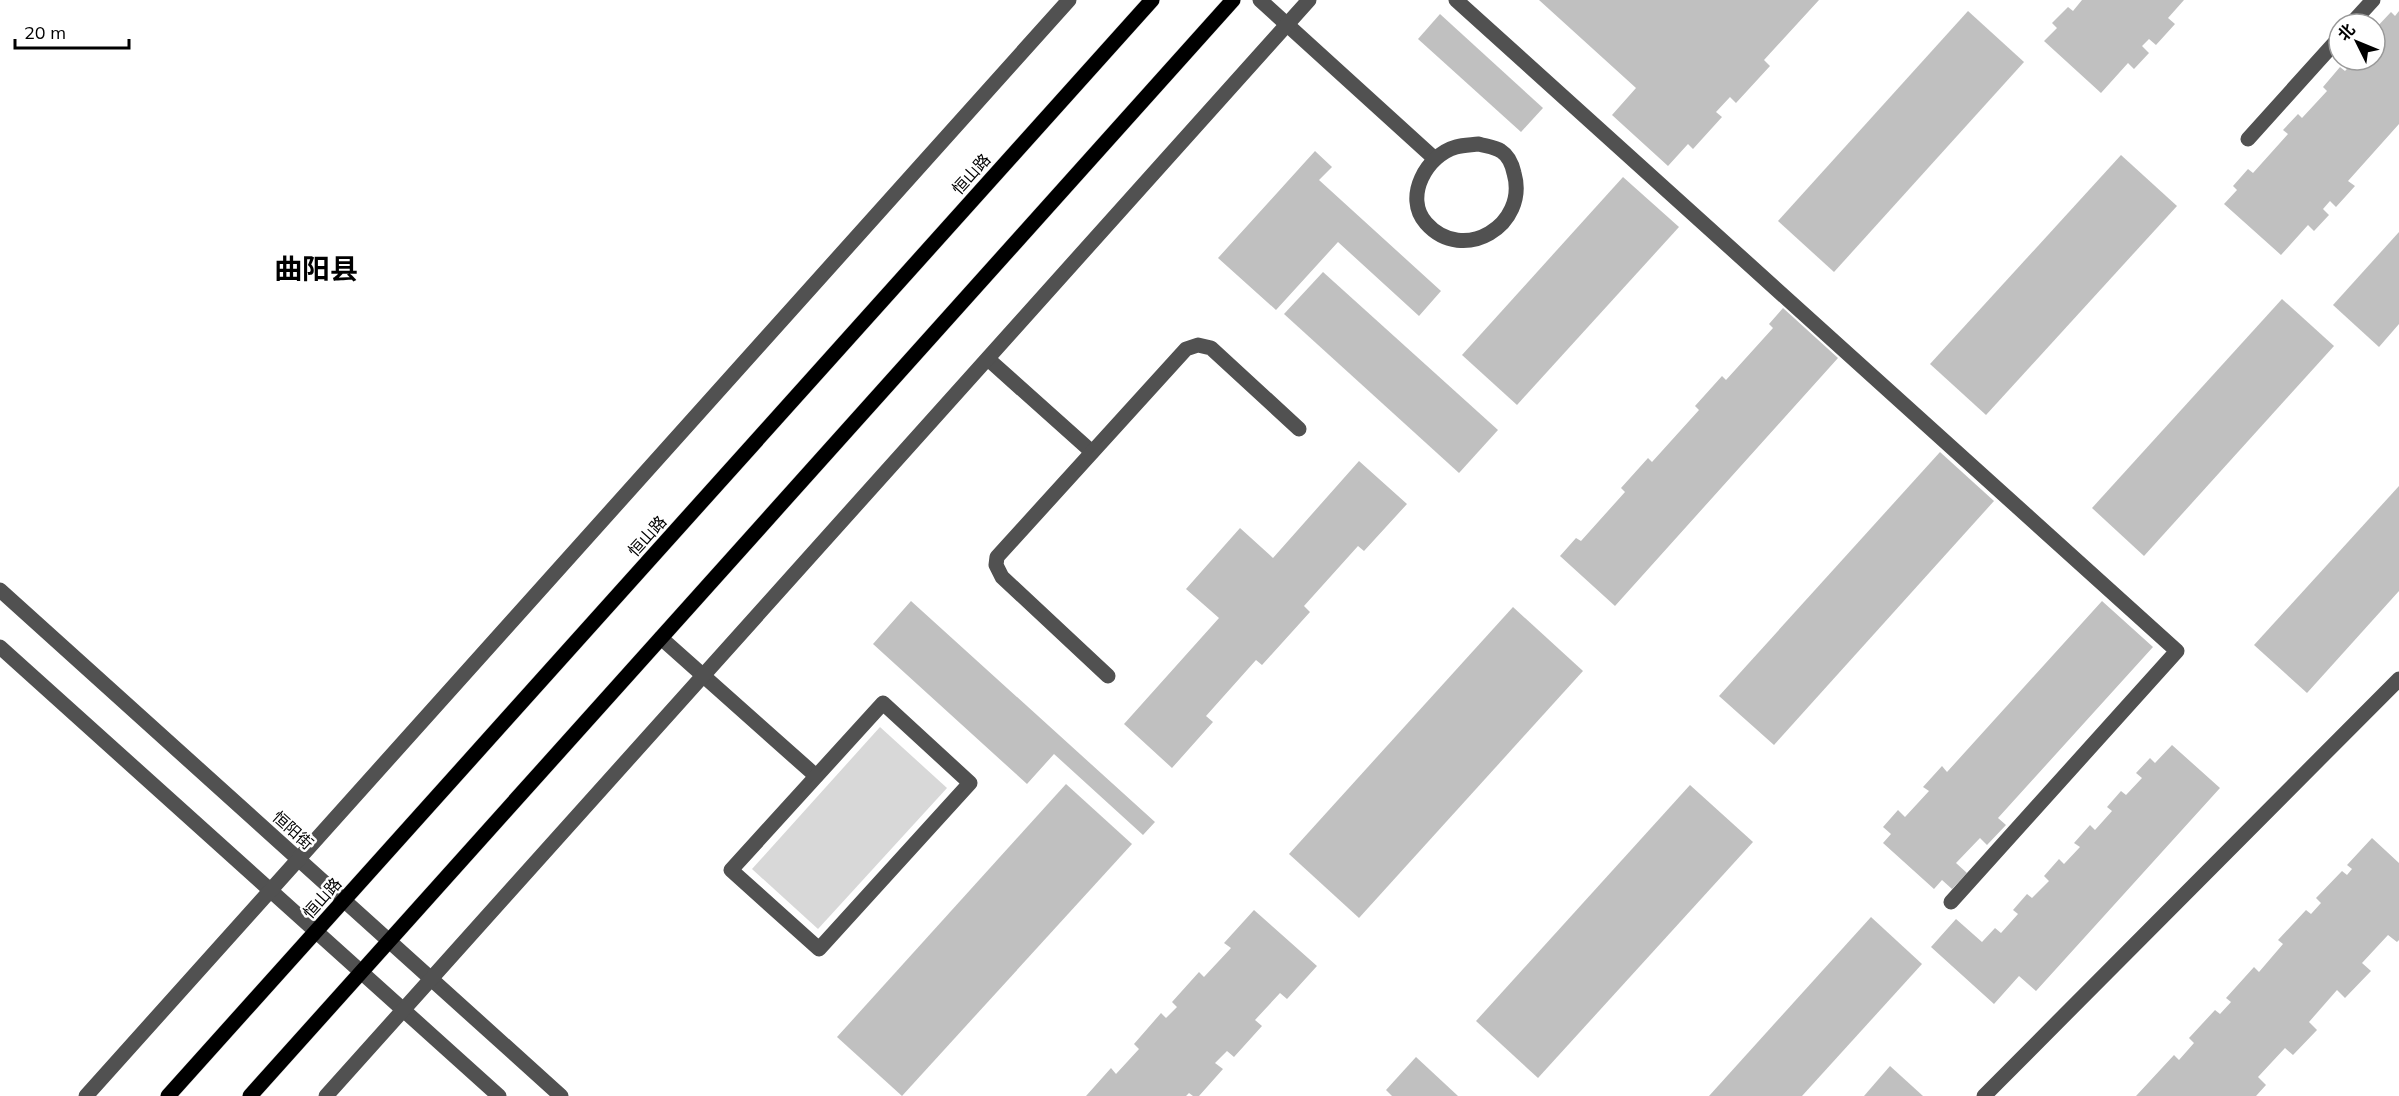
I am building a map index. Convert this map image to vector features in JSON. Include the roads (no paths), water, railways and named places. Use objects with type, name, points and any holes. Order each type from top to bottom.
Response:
[{"type":"main road","name":"恒山路","points":[[168,1096],[1152,0]]},
{"type":"main road","points":[[250,1096],[1233,0]]},
{"type":"street","points":[[86,1096],[1070,0]]},
{"type":"street","points":[[1260,0],[1435,159]]},
{"type":"street","points":[[326,1096],[1309,0]]},
{"type":"street","points":[[1456,0],[2177,651],[1952,902]]},
{"type":"street","points":[[2362,12],[2373,0]]},
{"type":"street","points":[[2248,139],[2327,51]]},
{"type":"street","points":[[1479,144],[1501,151],[1511,161],[1517,182],[1514,204],[1503,224],[1485,237],[1462,241],[1440,237],[1424,220],[1416,200],[1421,177],[1435,159],[1455,147],[1479,144]]},
{"type":"street","points":[[1108,676],[1002,577],[996,565],[997,557],[1186,349],[1198,345],[1211,348],[1299,429]]},
{"type":"street","points":[[988,359],[1092,452]]},
{"type":"street","name":"恒阳街","points":[[0,590],[561,1096]]},
{"type":"street","points":[[661,638],[816,776]]},
{"type":"street","points":[[0,647],[499,1096]]},
{"type":"street","points":[[1984,1096],[2399,679]]},
{"type":"street","points":[[883,703],[970,783],[819,949],[731,870],[816,776],[883,703]]},
{"type":"district","name":"曲阳县","points":[[316,269]]}]
